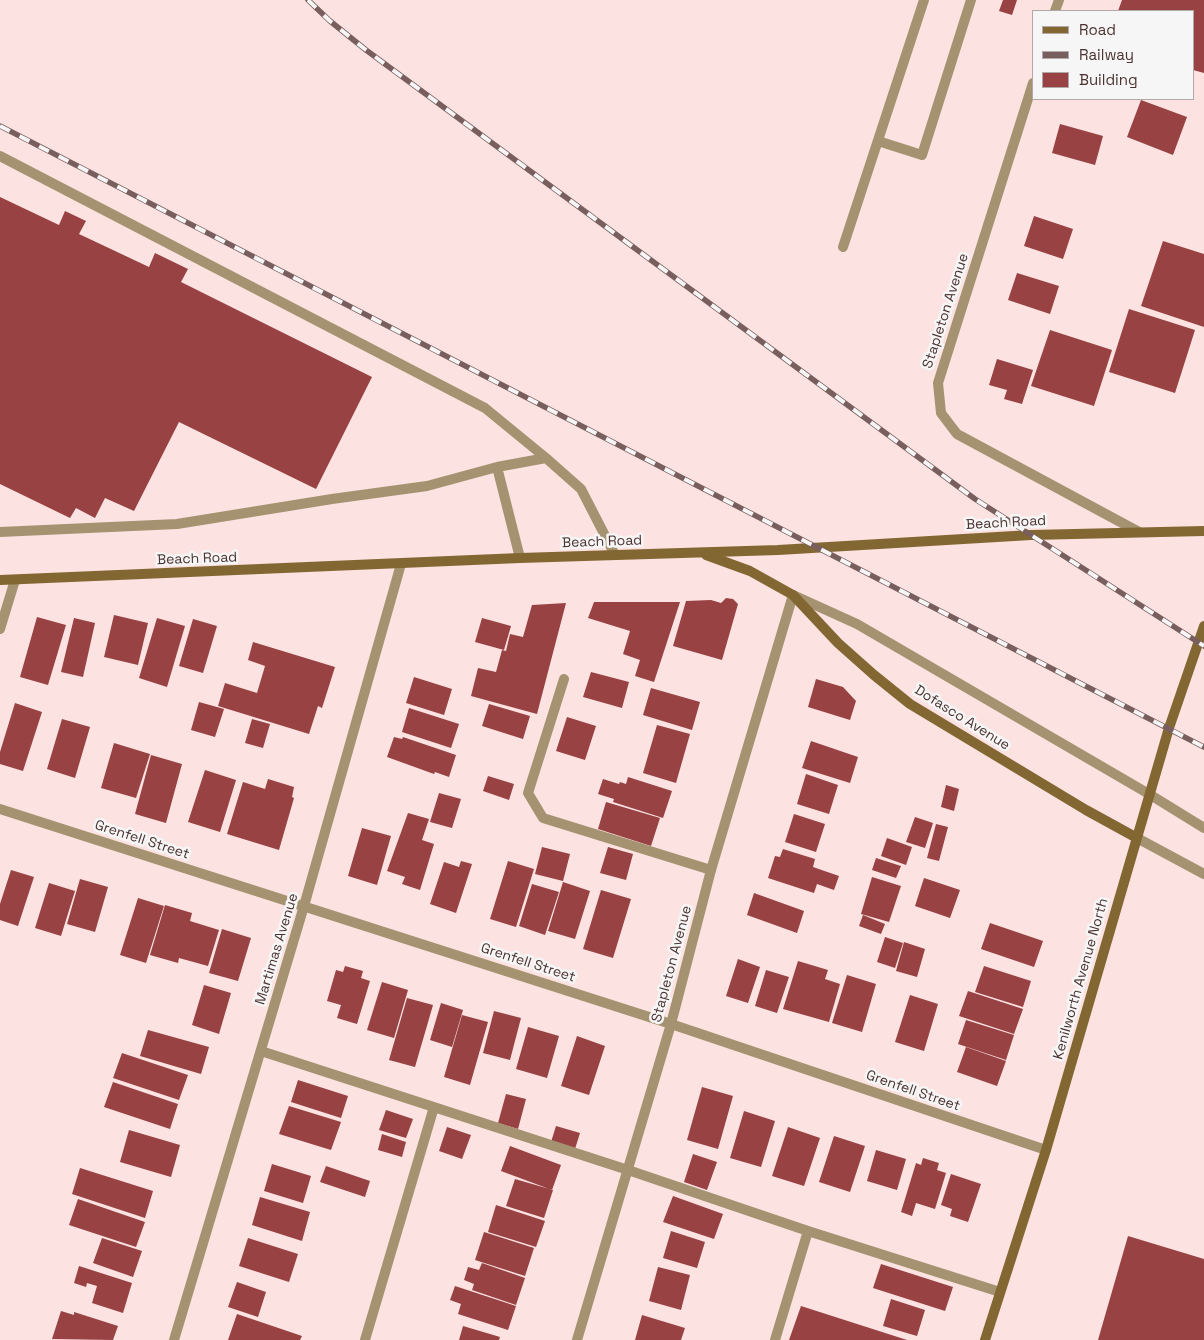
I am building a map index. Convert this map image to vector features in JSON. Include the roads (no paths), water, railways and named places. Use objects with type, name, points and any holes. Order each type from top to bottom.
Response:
[{"type":"street","points":[[843,247],[924,0]]},
{"type":"street","points":[[878,141],[922,155],[971,0]]},
{"type":"street","name":"Stapleton Avenue","points":[[1032,86],[938,383],[941,413],[957,434],[1139,532]]},
{"type":"street","points":[[0,156],[486,408],[581,489],[615,555]]},
{"type":"street","points":[[0,532],[178,524],[427,486],[497,467],[546,458]]},
{"type":"street","points":[[497,467],[520,558]]},
{"type":"street","name":"Beach Road","points":[[0,580],[520,558],[702,553],[1000,537],[1204,531]]},
{"type":"street","name":"Dofasco Avenue","points":[[702,553],[750,571],[793,595],[858,624],[1204,828]]},
{"type":"street","name":"Martimas Avenue","points":[[174,1340],[304,906],[401,564]]},
{"type":"street","points":[[0,629],[15,580]]},
{"type":"street","name":"Stapleton Avenue","points":[[578,1340],[671,1024],[711,870],[793,595]]},
{"type":"street","name":"Dofasco Avenue","points":[[793,595],[838,643],[910,704],[1136,838]]},
{"type":"street","name":"Kenilworth Avenue North","points":[[984,1340],[1046,1150],[1149,794],[1204,626]]},
{"type":"street","points":[[564,679],[528,793],[543,818],[711,870]]},
{"type":"street","name":"Grenfell Street","points":[[0,809],[671,1024],[1046,1150]]},
{"type":"street","points":[[1136,838],[1204,874]]},
{"type":"street","points":[[261,1051],[628,1170],[808,1231],[1000,1292]]},
{"type":"street","points":[[365,1340],[434,1107]]},
{"type":"street","points":[[775,1340],[808,1231]]},
{"type":"railway","points":[[308,0],[330,21],[366,50],[975,499],[1204,646]]},
{"type":"railway","points":[[0,126],[1204,747]]}]
